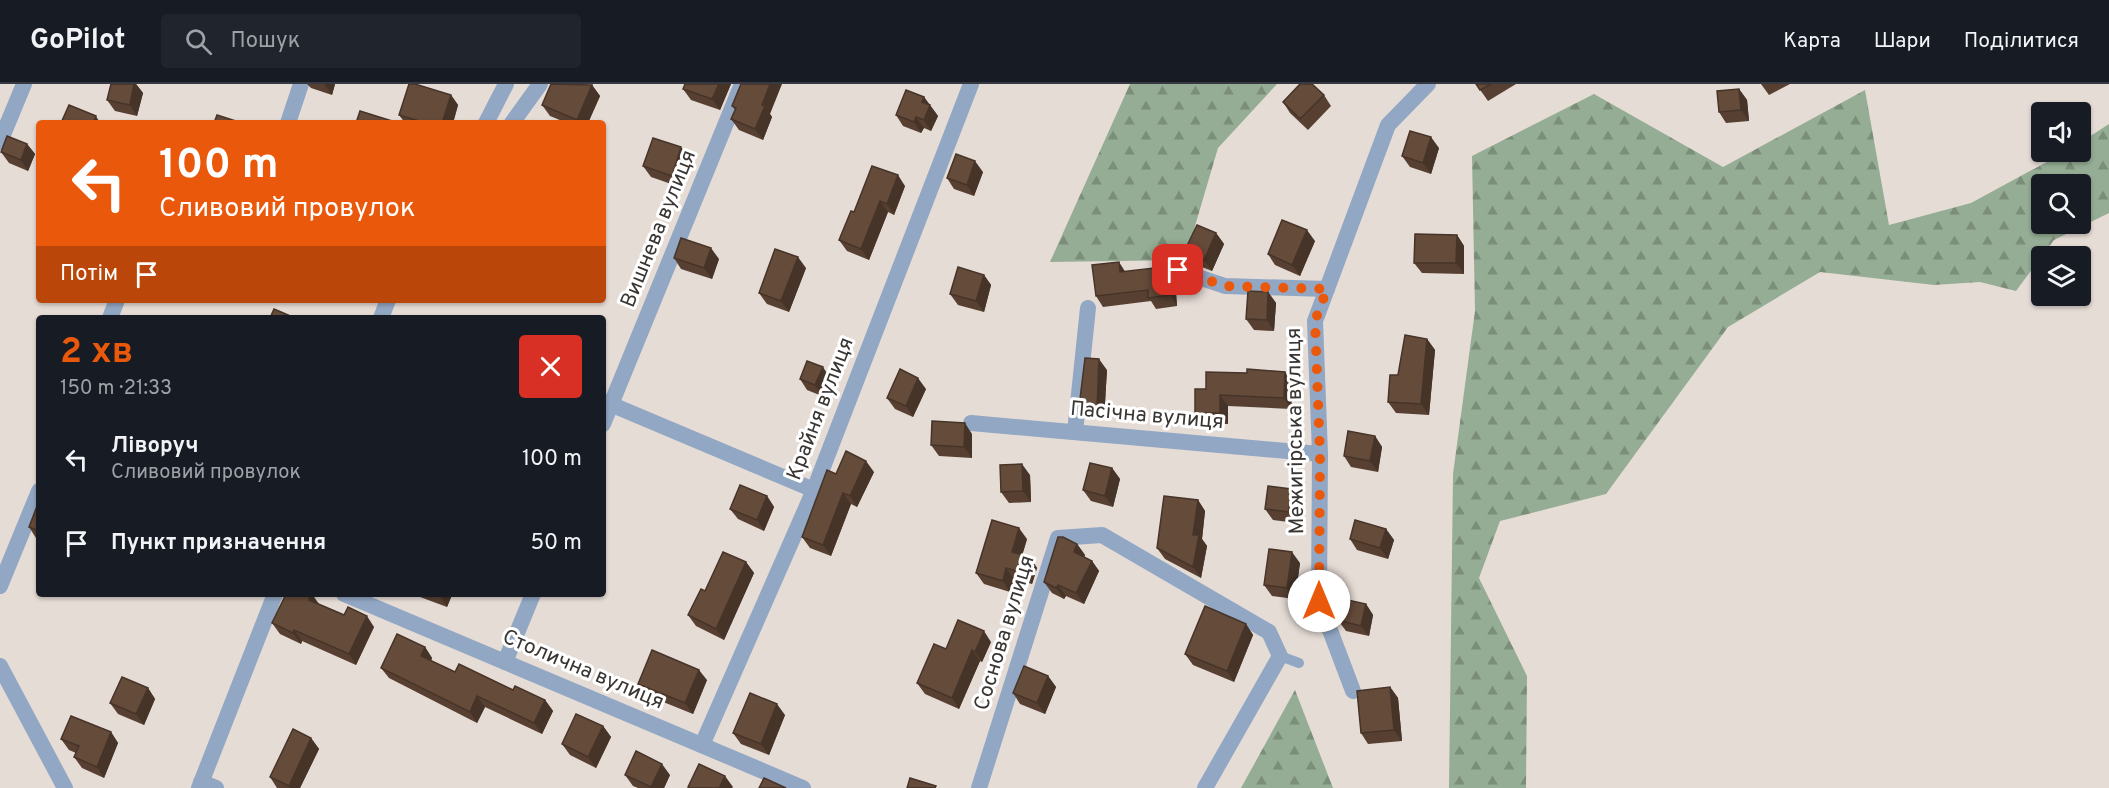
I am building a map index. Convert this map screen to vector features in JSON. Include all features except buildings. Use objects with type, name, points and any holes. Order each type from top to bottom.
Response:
[{"type":"street","points":[[0,142],[24,84]]},
{"type":"street","points":[[289,120],[301,84]]},
{"type":"street","points":[[488,120],[506,84]]},
{"type":"street","points":[[515,120],[540,84]]},
{"type":"street","name":"Вишнева вулиця","points":[[607,403],[742,84]]},
{"type":"street","name":"Крайня вулиця","points":[[702,745],[814,490],[971,84]]},
{"type":"street","name":"Межигірська вулиця","points":[[1353,691],[1319,601],[1320,454],[1315,321],[1388,125],[1428,84]]},
{"type":"street","points":[[1178,270],[1225,286],[1327,289]]},
{"type":"street","points":[[1075,432],[1088,308]]},
{"type":"street","points":[[607,403],[814,490]]},
{"type":"street","name":"Пасічна вулиця","points":[[971,423],[1320,454]]},
{"type":"street","points":[[0,586],[36,498]]},
{"type":"street","name":"Соснова вулиця","points":[[979,788],[1058,538],[1102,535],[1269,632],[1280,656]]},
{"type":"street","points":[[206,786],[274,597]]},
{"type":"street","name":"Столична вулиця","points":[[351,597],[803,788]]},
{"type":"street","points":[[506,662],[532,597]]},
{"type":"street","points":[[1205,788],[1280,656]]},
{"type":"street","points":[[0,666],[64,788]]},
{"type":"lane","points":[[1280,656],[1299,663]]},
{"type":"green space","points":[[1130,84],[1277,84],[1218,148],[1185,260],[1050,262]]},
{"type":"green space","points":[[1865,90],[1889,225],[1971,203],[2047,162],[2091,162],[2091,136],[2109,124],[2109,213],[2091,222],[2091,174],[2031,174],[2031,234],[2066,234],[2054,240],[2050,246],[2031,246],[2031,271],[2016,291],[1980,282],[1934,285],[1820,272],[1728,327],[1606,494],[1500,521],[1479,578],[1527,676],[1526,788],[1449,788],[1453,474],[1475,311],[1472,156],[1594,94],[1723,167]]},
{"type":"green space","points":[[1295,690],[1333,788],[1241,788]]},
{"type":"route","points":[[1178,270],[1225,286],[1327,289],[1315,321],[1320,454],[1319,601]]}]
